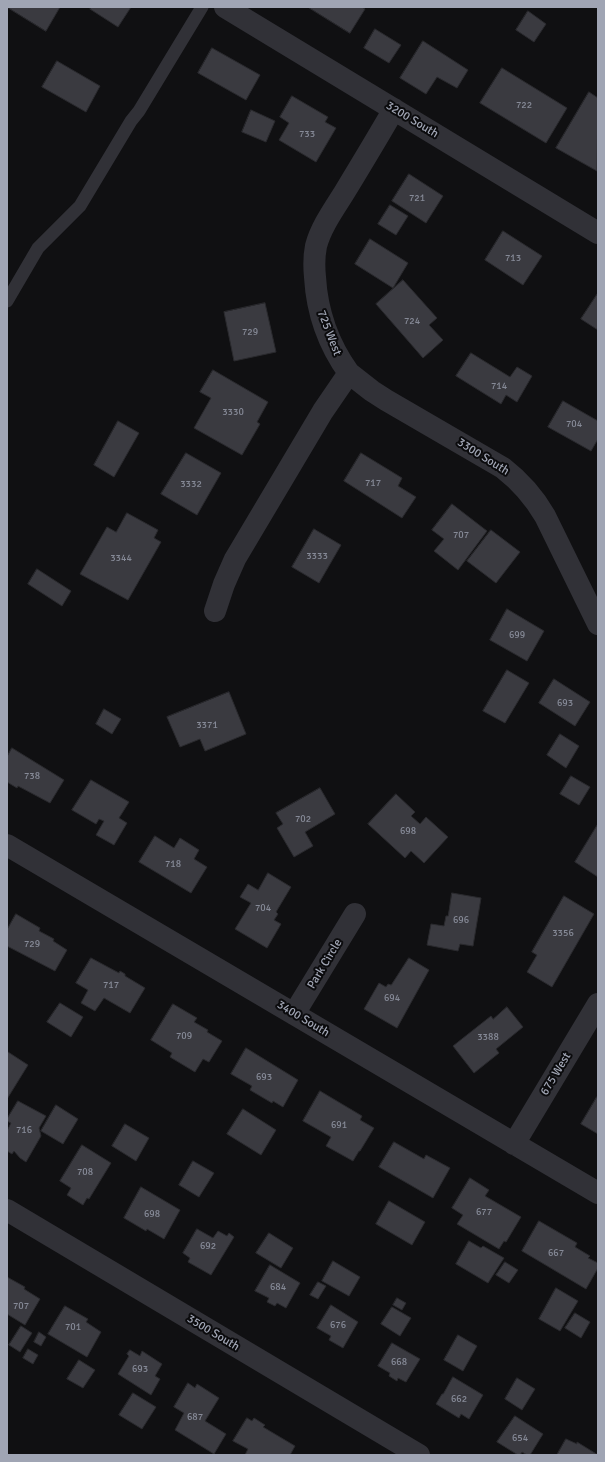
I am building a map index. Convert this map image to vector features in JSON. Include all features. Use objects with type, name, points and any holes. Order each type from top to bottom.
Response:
[{"type":"street","name":"3200 South","points":[[225,7],[598,233]]},
{"type":"street","name":"725 West","points":[[349,373],[329,341],[320,316],[316,293],[314,261],[316,247],[329,218],[394,109]]},
{"type":"street","points":[[215,611],[234,559],[323,411],[349,373]]},
{"type":"street","name":"3300 South","points":[[349,373],[379,396],[503,468],[516,478],[537,502],[546,516],[598,624]]},
{"type":"street","name":"3400 South","points":[[7,844],[598,1194]]},
{"type":"street","name":"Park Circle","points":[[294,1014],[355,914]]},
{"type":"street","name":"675 West","points":[[514,1144],[598,1004]]},
{"type":"street","name":"3500 South","points":[[7,1210],[419,1455]]},
{"type":"lane","points":[[7,301],[38,248],[80,206],[202,7]]},
{"type":"building","points":[[7,7],[60,7],[46,31]]},
{"type":"building","points":[[92,7],[131,7],[118,27],[90,9]]},
{"type":"building","points":[[308,7],[362,7],[365,9],[350,33]]},
{"type":"building","points":[[528,11],[546,24],[534,42],[516,30]]},
{"type":"building","points":[[375,29],[401,45],[389,63],[364,48]]},
{"type":"building","points":[[423,41],[468,70],[457,88],[437,77],[426,94],[400,78]]},
{"type":"building","points":[[212,48],[260,75],[246,100],[198,73]]},
{"type":"building","points":[[57,61],[100,86],[86,112],[42,87]]},
{"type":"building","points":[[502,68],[567,108],[546,143],[480,103]]},
{"type":"building","points":[[589,92],[598,98],[597,171],[556,148]]},
{"type":"building","points":[[292,96],[328,117],[325,122],[336,128],[316,162],[279,140],[289,123],[280,117]]},
{"type":"building","points":[[251,110],[275,121],[266,142],[242,132]]},
{"type":"building","points":[[409,174],[443,196],[426,223],[392,201]]},
{"type":"building","points":[[390,205],[408,216],[396,235],[378,224]]},
{"type":"building","points":[[503,231],[542,256],[523,285],[485,260]]},
{"type":"building","points":[[370,239],[408,263],[393,288],[355,264]]},
{"type":"building","points":[[403,280],[437,318],[429,325],[443,340],[423,358],[376,304]]},
{"type":"building","points":[[598,293],[598,330],[581,319]]},
{"type":"building","points":[[265,303],[276,352],[234,361],[224,312]]},
{"type":"building","points":[[471,353],[510,377],[517,367],[532,376],[517,402],[506,395],[501,404],[456,376]]},
{"type":"building","points":[[213,370],[268,402],[257,422],[260,424],[242,455],[194,428],[211,398],[200,392]]},
{"type":"building","points":[[563,401],[598,421],[598,439],[591,451],[548,427]]},
{"type":"building","points":[[118,421],[139,433],[114,477],[94,465]]},
{"type":"building","points":[[186,453],[221,473],[197,515],[161,494]]},
{"type":"building","points":[[361,453],[402,478],[398,486],[416,497],[402,518],[344,481]]},
{"type":"building","points":[[452,504],[487,531],[458,570],[434,551],[444,539],[432,530]]},
{"type":"building","points":[[127,513],[158,530],[154,538],[161,542],[128,600],[80,574],[107,527],[116,532]]},
{"type":"building","points":[[314,529],[341,545],[319,583],[292,567]]},
{"type":"building","points":[[491,530],[520,552],[496,583],[467,561]]},
{"type":"building","points":[[37,569],[71,591],[62,606],[28,584]]},
{"type":"building","points":[[507,609],[544,631],[527,661],[490,640]]},
{"type":"building","points":[[507,670],[529,683],[505,723],[483,711]]},
{"type":"building","points":[[554,679],[590,702],[575,726],[539,703]]},
{"type":"building","points":[[229,692],[246,734],[205,751],[200,739],[180,747],[167,717]]},
{"type":"building","points":[[104,709],[121,719],[112,734],[96,724]]},
{"type":"building","points":[[560,734],[579,746],[566,768],[547,755]]},
{"type":"building","points":[[12,748],[64,780],[50,803],[18,786],[17,788],[7,782],[7,757]]},
{"type":"building","points":[[571,776],[590,787],[579,805],[560,794]]},
{"type":"building","points":[[91,780],[129,802],[119,818],[127,823],[114,845],[96,835],[104,821],[99,819],[96,824],[72,810]]},
{"type":"building","points":[[320,788],[335,814],[305,832],[313,846],[294,857],[277,828],[283,824],[276,813]]},
{"type":"building","points":[[396,794],[415,812],[411,816],[420,824],[426,817],[448,837],[424,863],[411,851],[405,858],[368,824]]},
{"type":"building","points":[[598,824],[598,877],[575,862]]},
{"type":"building","points":[[155,836],[174,848],[180,838],[199,850],[194,859],[207,867],[191,893],[139,862]]},
{"type":"building","points":[[268,873],[291,887],[276,912],[278,914],[274,920],[281,924],[267,948],[235,929],[251,903],[240,897],[248,884],[258,890]]},
{"type":"building","points":[[452,893],[481,898],[473,946],[460,944],[458,951],[427,945],[431,924],[444,926],[446,916],[448,916]]},
{"type":"building","points":[[564,896],[594,914],[552,987],[527,972],[537,955],[532,952]]},
{"type":"building","points":[[16,914],[40,928],[39,931],[54,939],[53,941],[67,950],[55,971],[7,946],[7,930]]},
{"type":"building","points":[[91,958],[119,973],[120,971],[125,974],[125,976],[145,988],[130,1013],[104,998],[95,1011],[81,1003],[88,990],[76,983]]},
{"type":"building","points":[[409,958],[429,970],[397,1028],[364,1009],[379,983],[386,987],[388,984],[391,985]]},
{"type":"building","points":[[60,1003],[83,1017],[71,1037],[47,1022]]},
{"type":"building","points":[[173,1004],[197,1018],[194,1022],[208,1030],[207,1032],[222,1041],[209,1062],[203,1059],[195,1072],[170,1057],[172,1053],[151,1040]]},
{"type":"building","points":[[507,1007],[523,1027],[496,1049],[499,1053],[474,1073],[453,1046],[491,1016],[493,1019]]},
{"type":"building","points":[[246,1048],[298,1080],[283,1107],[273,1101],[272,1103],[250,1090],[252,1086],[231,1074]]},
{"type":"building","points":[[8,1052],[28,1065],[7,1099],[7,1054]]},
{"type":"building","points":[[320,1091],[362,1116],[360,1120],[374,1128],[353,1161],[326,1146],[331,1137],[303,1121]]},
{"type":"building","points":[[597,1097],[598,1098],[598,1134],[581,1124]]},
{"type":"building","points":[[18,1101],[46,1116],[39,1128],[41,1136],[26,1162],[14,1151],[12,1154],[7,1151],[7,1131],[11,1123],[7,1121],[7,1119]]},
{"type":"building","points":[[56,1105],[78,1119],[63,1144],[41,1131]]},
{"type":"building","points":[[243,1109],[276,1130],[261,1155],[227,1134]]},
{"type":"building","points":[[125,1124],[149,1138],[136,1161],[112,1146]]},
{"type":"building","points":[[394,1142],[424,1159],[426,1155],[450,1168],[433,1198],[379,1167]]},
{"type":"building","points":[[82,1145],[111,1163],[89,1199],[87,1198],[83,1205],[67,1195],[71,1188],[60,1181]]},
{"type":"building","points":[[193,1161],[214,1173],[199,1197],[179,1185]]},
{"type":"building","points":[[470,1178],[489,1190],[485,1196],[521,1217],[506,1242],[504,1241],[499,1249],[457,1224],[463,1215],[452,1208]]},
{"type":"building","points":[[141,1187],[180,1210],[164,1239],[147,1229],[146,1231],[124,1218]]},
{"type":"building","points":[[389,1201],[425,1222],[412,1245],[376,1224]]},
{"type":"building","points":[[539,1221],[577,1243],[575,1247],[590,1256],[588,1258],[598,1263],[598,1268],[586,1289],[522,1251]]},
{"type":"building","points":[[197,1229],[213,1238],[218,1231],[227,1236],[229,1233],[234,1237],[211,1275],[188,1262],[190,1258],[183,1253]]},
{"type":"building","points":[[269,1233],[293,1248],[281,1268],[256,1253]]},
{"type":"building","points":[[469,1241],[481,1248],[483,1246],[504,1258],[488,1283],[456,1264]]},
{"type":"building","points":[[333,1261],[360,1277],[349,1296],[322,1281]]},
{"type":"building","points":[[505,1262],[518,1270],[509,1283],[496,1275]]},
{"type":"building","points":[[270,1265],[300,1283],[286,1308],[277,1303],[275,1306],[267,1302],[269,1298],[255,1291]]},
{"type":"building","points":[[7,1277],[25,1287],[24,1289],[40,1299],[25,1325],[7,1314]]},
{"type":"building","points":[[318,1282],[326,1286],[318,1299],[310,1295]]},
{"type":"building","points":[[556,1288],[578,1301],[560,1331],[539,1319]]},
{"type":"building","points":[[397,1298],[406,1303],[402,1310],[393,1305]]},
{"type":"building","points":[[331,1305],[358,1322],[343,1348],[329,1340],[331,1336],[317,1328]]},
{"type":"building","points":[[65,1306],[88,1319],[86,1322],[101,1332],[87,1357],[48,1334]]},
{"type":"building","points":[[392,1307],[411,1318],[400,1336],[381,1324]]},
{"type":"building","points":[[575,1313],[590,1322],[581,1338],[565,1328]]},
{"type":"building","points":[[21,1326],[32,1333],[20,1352],[9,1345]]},
{"type":"building","points":[[39,1332],[46,1337],[41,1346],[34,1342]]},
{"type":"building","points":[[458,1335],[477,1346],[463,1371],[444,1360]]},
{"type":"building","points":[[392,1343],[420,1359],[406,1382],[398,1378],[397,1381],[389,1376],[390,1373],[378,1366]]},
{"type":"building","points":[[28,1349],[38,1355],[33,1364],[23,1358]]},
{"type":"building","points":[[130,1350],[140,1356],[142,1351],[162,1364],[155,1376],[160,1379],[151,1395],[118,1374],[129,1356],[127,1354]]},
{"type":"building","points":[[79,1360],[95,1370],[83,1388],[67,1379]]},
{"type":"building","points":[[453,1377],[483,1395],[469,1419],[461,1414],[459,1418],[436,1404]]},
{"type":"building","points":[[517,1378],[535,1389],[522,1410],[505,1399]]},
{"type":"building","points":[[188,1383],[195,1388],[197,1384],[219,1398],[205,1421],[226,1434],[214,1454],[175,1430],[184,1413],[174,1407]]},
{"type":"building","points":[[133,1393],[156,1407],[142,1429],[119,1415]]},
{"type":"building","points":[[515,1416],[543,1434],[530,1455],[522,1452],[518,1455],[497,1442]]},
{"type":"building","points":[[247,1418],[252,1421],[254,1418],[265,1425],[263,1427],[295,1446],[290,1455],[245,1455],[248,1449],[233,1441]]},
{"type":"building","points":[[566,1439],[577,1444],[577,1442],[598,1455],[557,1455]]}]
